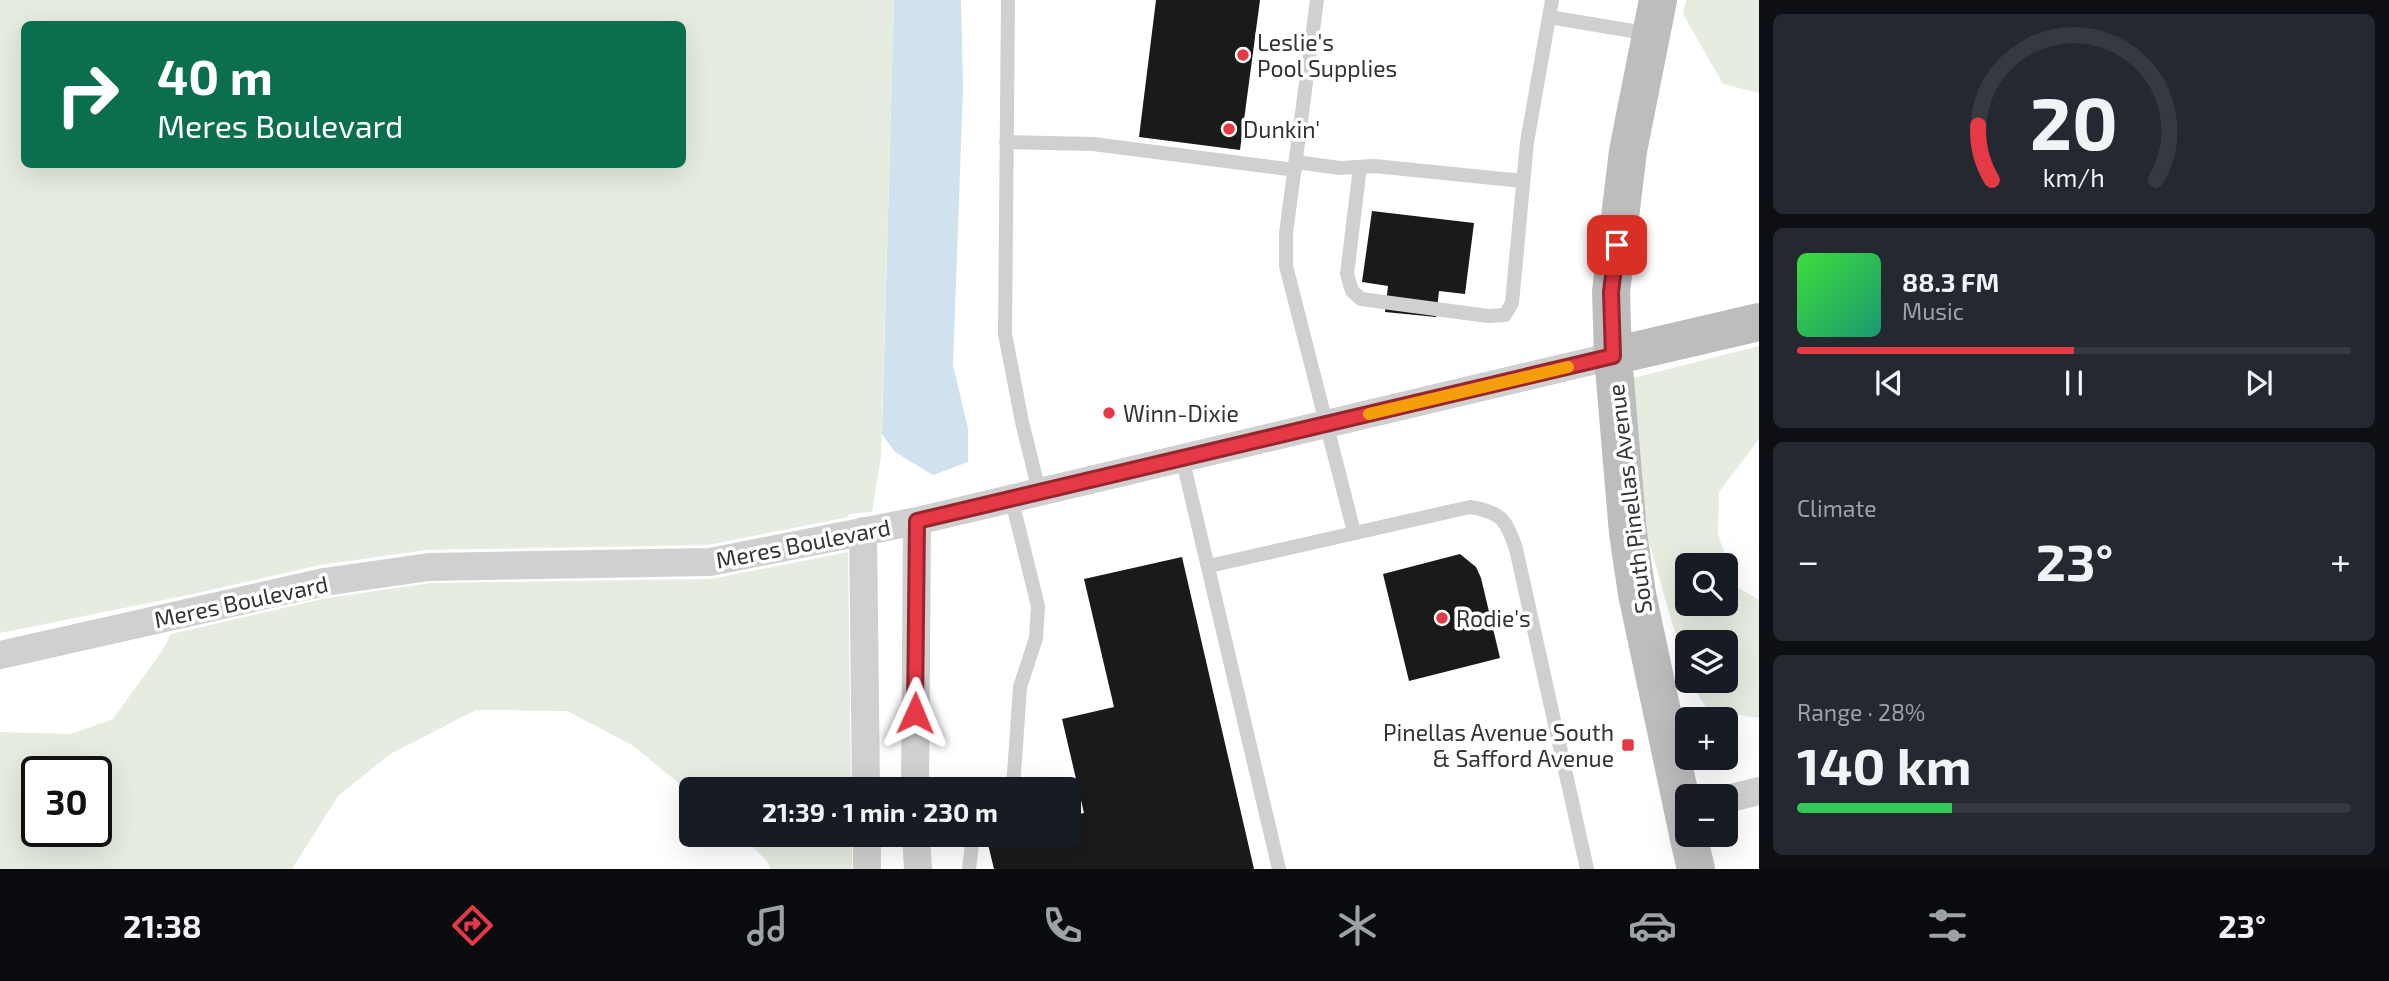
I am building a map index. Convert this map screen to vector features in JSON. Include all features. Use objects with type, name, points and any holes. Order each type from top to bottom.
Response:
[{"type":"main road","name":"South Pinellas Avenue","points":[[1654,17],[1628,151],[1611,292],[1613,356],[1632,564],[1678,784]]},
{"type":"main road","name":"Meres Boulevard","points":[[1613,356],[1759,322]]},
{"type":"main road","name":"South Pinellas Avenue","points":[[1692,847],[1696,869]]},
{"type":"street","name":"Meres Boulevard","points":[[0,655],[337,580],[429,567],[710,562],[917,521],[1613,356]]},
{"type":"street","points":[[915,777],[917,521]]},
{"type":"street","points":[[863,531],[866,777]]},
{"type":"street","points":[[1738,796],[1759,791]]},
{"type":"street","points":[[867,847],[867,869]]},
{"type":"street","points":[[917,847],[918,869]]},
{"type":"lane","points":[[1007,0],[1004,334],[1039,491]]},
{"type":"lane","points":[[1317,0],[1286,233],[1286,266],[1354,533]]},
{"type":"lane","points":[[1360,167],[1347,274],[1352,291],[1361,299],[1488,316],[1504,315],[1512,303],[1527,142],[1552,0]]},
{"type":"lane","points":[[1549,17],[1654,17]]},
{"type":"lane","points":[[1006,142],[1093,145],[1296,166],[1374,166],[1523,181]]},
{"type":"lane","points":[[1182,457],[1279,869]]},
{"type":"lane","points":[[1011,497],[1038,606],[1036,638],[1020,687],[1014,777]]},
{"type":"lane","points":[[1209,566],[1470,507],[1492,511],[1509,528],[1587,869]]},
{"type":"lane","points":[[969,869],[972,847]]},
{"type":"shaded area","points":[[0,0],[894,0],[881,456],[872,512],[848,514],[848,517],[708,545],[426,550],[320,565],[0,633]]},
{"type":"shaded area","points":[[1686,0],[1759,0],[1759,93],[1723,84],[1683,14]]},
{"type":"shaded area","points":[[1759,346],[1759,439],[1719,492],[1718,535],[1725,553],[1675,553],[1675,616],[1738,616],[1738,588],[1759,600],[1759,718],[1738,715],[1738,707],[1706,707],[1697,693],[1738,693],[1738,630],[1675,630],[1675,633],[1647,535],[1630,379]]},
{"type":"shaded area","points":[[848,552],[851,777],[679,777],[679,783],[632,745],[567,711],[476,710],[390,754],[338,796],[292,869],[0,869],[0,732],[71,734],[113,719],[162,651],[171,634],[327,598],[431,583],[711,579]]},
{"type":"shaded area","points":[[753,847],[852,847],[852,869],[770,869],[768,862]]},
{"type":"water","points":[[894,0],[961,0],[963,88],[953,365],[968,429],[968,462],[933,475],[895,452],[882,434]]},
{"type":"building","points":[[1156,0],[1260,0],[1240,150],[1139,137]]},
{"type":"building","points":[[1372,211],[1474,223],[1465,294],[1439,291],[1436,317],[1385,312],[1388,286],[1362,282]]},
{"type":"building","name":"Rodie's","points":[[1460,554],[1476,567],[1481,578],[1500,658],[1409,681],[1383,574]]},
{"type":"building","points":[[1182,557],[1254,869],[994,869],[989,847],[1081,847],[1081,814],[1084,813],[1081,777],[1076,777],[1062,719],[1114,707],[1084,579]]},
{"type":"slow traffic","points":[[1369,414],[1568,367]]},
{"type":"place","name":"Leslie's Pool Supplies","points":[[1243,55]]},
{"type":"place","name":"Dunkin'","points":[[1229,129]]},
{"type":"place","name":"Winn-Dixie","points":[[1109,413]]},
{"type":"place","name":"Rodie's","points":[[1442,618]]},
{"type":"place","name":"Pinellas Avenue South & Safford Avenue","points":[[1628,745]]},
{"type":"route","points":[[915,713],[917,521],[1613,356],[1611,292],[1617,245]]}]
